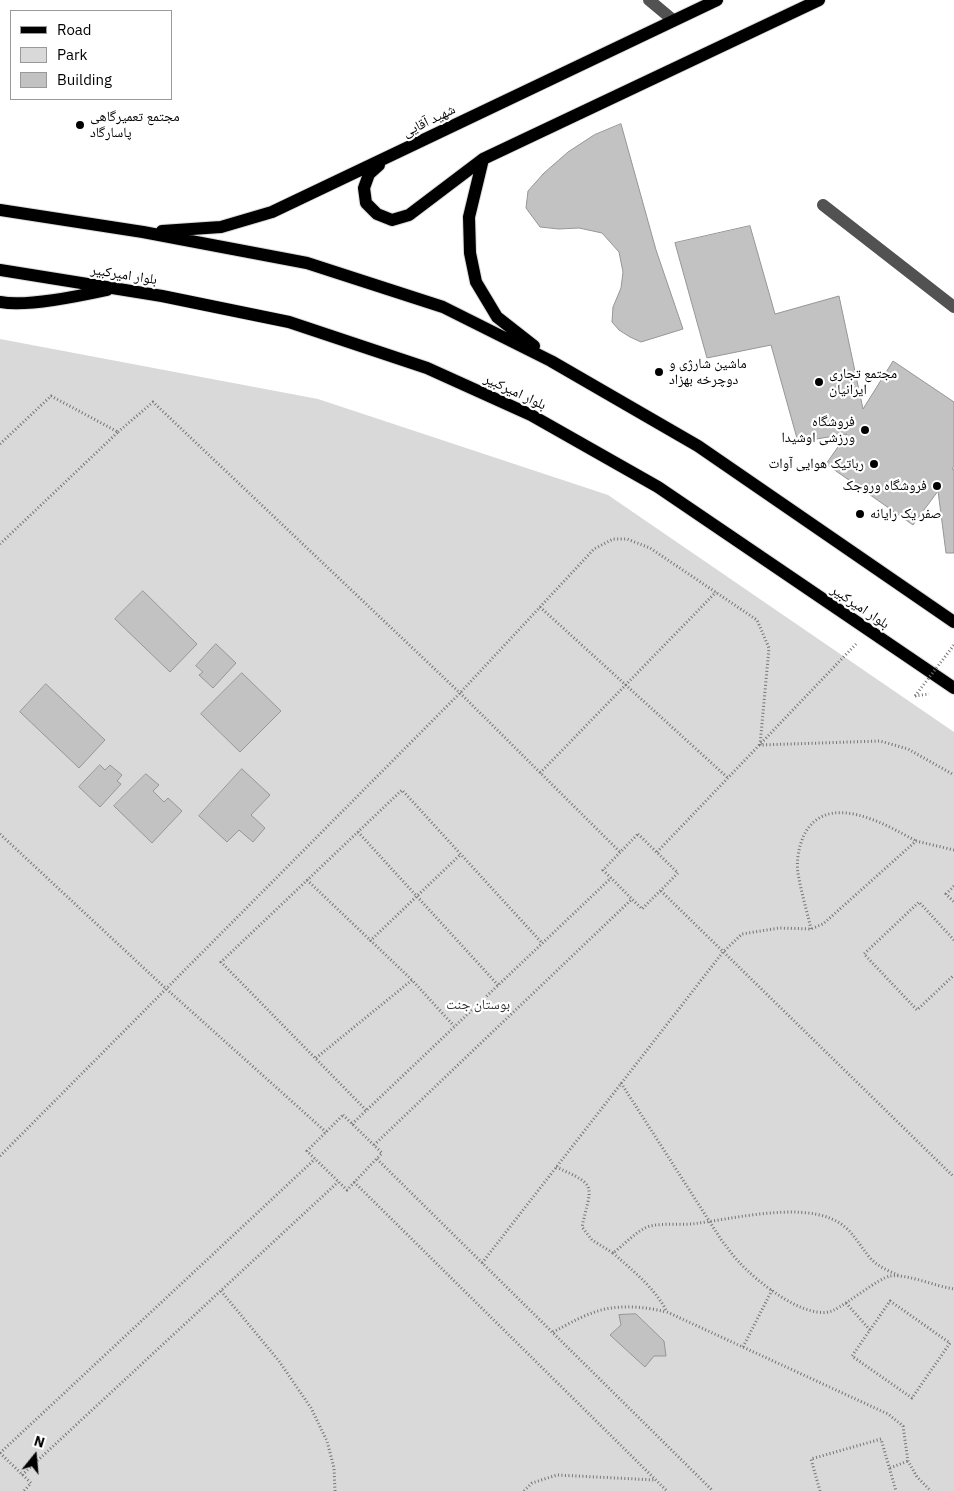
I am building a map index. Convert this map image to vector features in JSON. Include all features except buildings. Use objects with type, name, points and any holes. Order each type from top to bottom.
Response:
[{"type":"main road","name":"شهید آقایی","points":[[143,232],[221,227],[272,212],[717,0]]},
{"type":"main road","points":[[386,158],[369,174],[364,188],[366,203],[377,214],[392,220],[409,215],[482,159],[819,0]]},
{"type":"main road","points":[[482,159],[469,217],[470,254],[476,282],[498,317],[551,361]]},
{"type":"main road","points":[[0,210],[143,232],[307,263],[443,307],[551,361],[698,446],[954,622]]},
{"type":"main road","name":"بلوار امیرکبیر","points":[[0,270],[162,296],[289,322],[427,368],[532,415],[658,487],[954,688]]},
{"type":"main road","points":[[0,302],[14,305],[90,294],[112,288]]},
{"type":"street","points":[[649,0],[673,20]]},
{"type":"street","points":[[823,205],[954,307]]},
{"type":"path","points":[[0,444],[51,396],[118,432]]},
{"type":"path","points":[[0,544],[118,432],[153,402],[460,693],[620,852]]},
{"type":"path","points":[[0,1156],[460,693],[594,549],[613,539],[627,539],[650,548],[757,620],[769,648],[760,745]]},
{"type":"path","points":[[540,773],[716,592]]},
{"type":"path","points":[[540,608],[728,778]]},
{"type":"path","points":[[657,852],[869,631]]},
{"type":"path","points":[[915,696],[954,645]]},
{"type":"path","points":[[760,745],[880,741],[908,749],[954,775]]},
{"type":"path","points":[[366,1110],[221,962],[307,880],[402,790],[542,943]]},
{"type":"path","points":[[811,930],[798,872],[800,844],[809,826],[825,814],[851,813],[873,819],[916,841],[954,850]]},
{"type":"path","points":[[358,832],[498,985]]},
{"type":"path","points":[[0,834],[167,989],[326,1132]]},
{"type":"path","points":[[638,834],[678,873],[642,909],[603,870],[620,852],[638,834]]},
{"type":"path","points":[[482,1263],[723,952],[742,934],[778,928],[811,930],[823,924],[916,841]]},
{"type":"path","points":[[370,941],[461,854]]},
{"type":"path","points":[[352,1124],[611,878]]},
{"type":"path","points":[[307,880],[412,980],[454,1026]]},
{"type":"path","points":[[954,886],[946,894],[954,902]]},
{"type":"path","points":[[660,891],[954,1177]]},
{"type":"path","points":[[374,1146],[632,899]]},
{"type":"path","points":[[954,940],[919,902],[864,954],[917,1010],[954,975]]},
{"type":"path","points":[[316,1058],[412,980]]},
{"type":"path","points":[[621,1083],[722,1241],[740,1263],[772,1290],[800,1307],[821,1313],[833,1311],[888,1276],[901,1277],[954,1289]]},
{"type":"path","points":[[343,1115],[352,1124],[382,1153],[347,1190],[306,1151],[343,1115]]},
{"type":"path","points":[[24,1491],[32,1483],[0,1453],[315,1159]]},
{"type":"path","points":[[376,1159],[713,1491]]},
{"type":"path","points":[[556,1167],[578,1177],[587,1184],[590,1193],[582,1227],[592,1240],[613,1254],[649,1286],[662,1302],[667,1312]]},
{"type":"path","points":[[22,1475],[338,1182]]},
{"type":"path","points":[[354,1182],[667,1491]]},
{"type":"path","points":[[613,1254],[648,1227],[710,1222],[782,1212],[817,1214],[833,1219],[845,1226],[876,1264],[901,1277]]},
{"type":"path","points":[[743,1347],[772,1290]]},
{"type":"path","points":[[221,1291],[279,1361],[311,1408],[326,1441],[334,1468],[335,1491]]},
{"type":"path","points":[[890,1301],[950,1343],[912,1398],[852,1356],[870,1330],[890,1301]]},
{"type":"path","points":[[846,1302],[870,1330]]},
{"type":"path","points":[[552,1332],[593,1312],[615,1308],[650,1308],[667,1312],[888,1414],[903,1426],[908,1461],[917,1477],[931,1491]]},
{"type":"path","points":[[820,1491],[811,1459],[881,1439],[896,1491]]},
{"type":"path","points":[[889,1468],[908,1461]]},
{"type":"path","points":[[524,1491],[532,1483],[557,1475],[656,1480]]},
{"type":"green space","name":"بوستان جنت","points":[[0,339],[318,399],[608,495],[954,732],[954,1491],[0,1491]]},
{"type":"place","name":"مجتمع تعمیرگاهی پاسارگاد","points":[[80,125]]},
{"type":"place","name":"ماشین شارژی و دوچرخه بهزاد","points":[[659,372]]},
{"type":"place","name":"مجتمع تجاری ایرانیان","points":[[819,382]]},
{"type":"place","name":"فروشگاه ورزشی اوشیدا","points":[[865,430]]},
{"type":"place","name":"رباتیک هوایی آوات","points":[[874,464]]},
{"type":"place","name":"فروشگاه وروجک","points":[[937,486]]},
{"type":"place","name":"صفر یک رایانه","points":[[860,514]]}]
